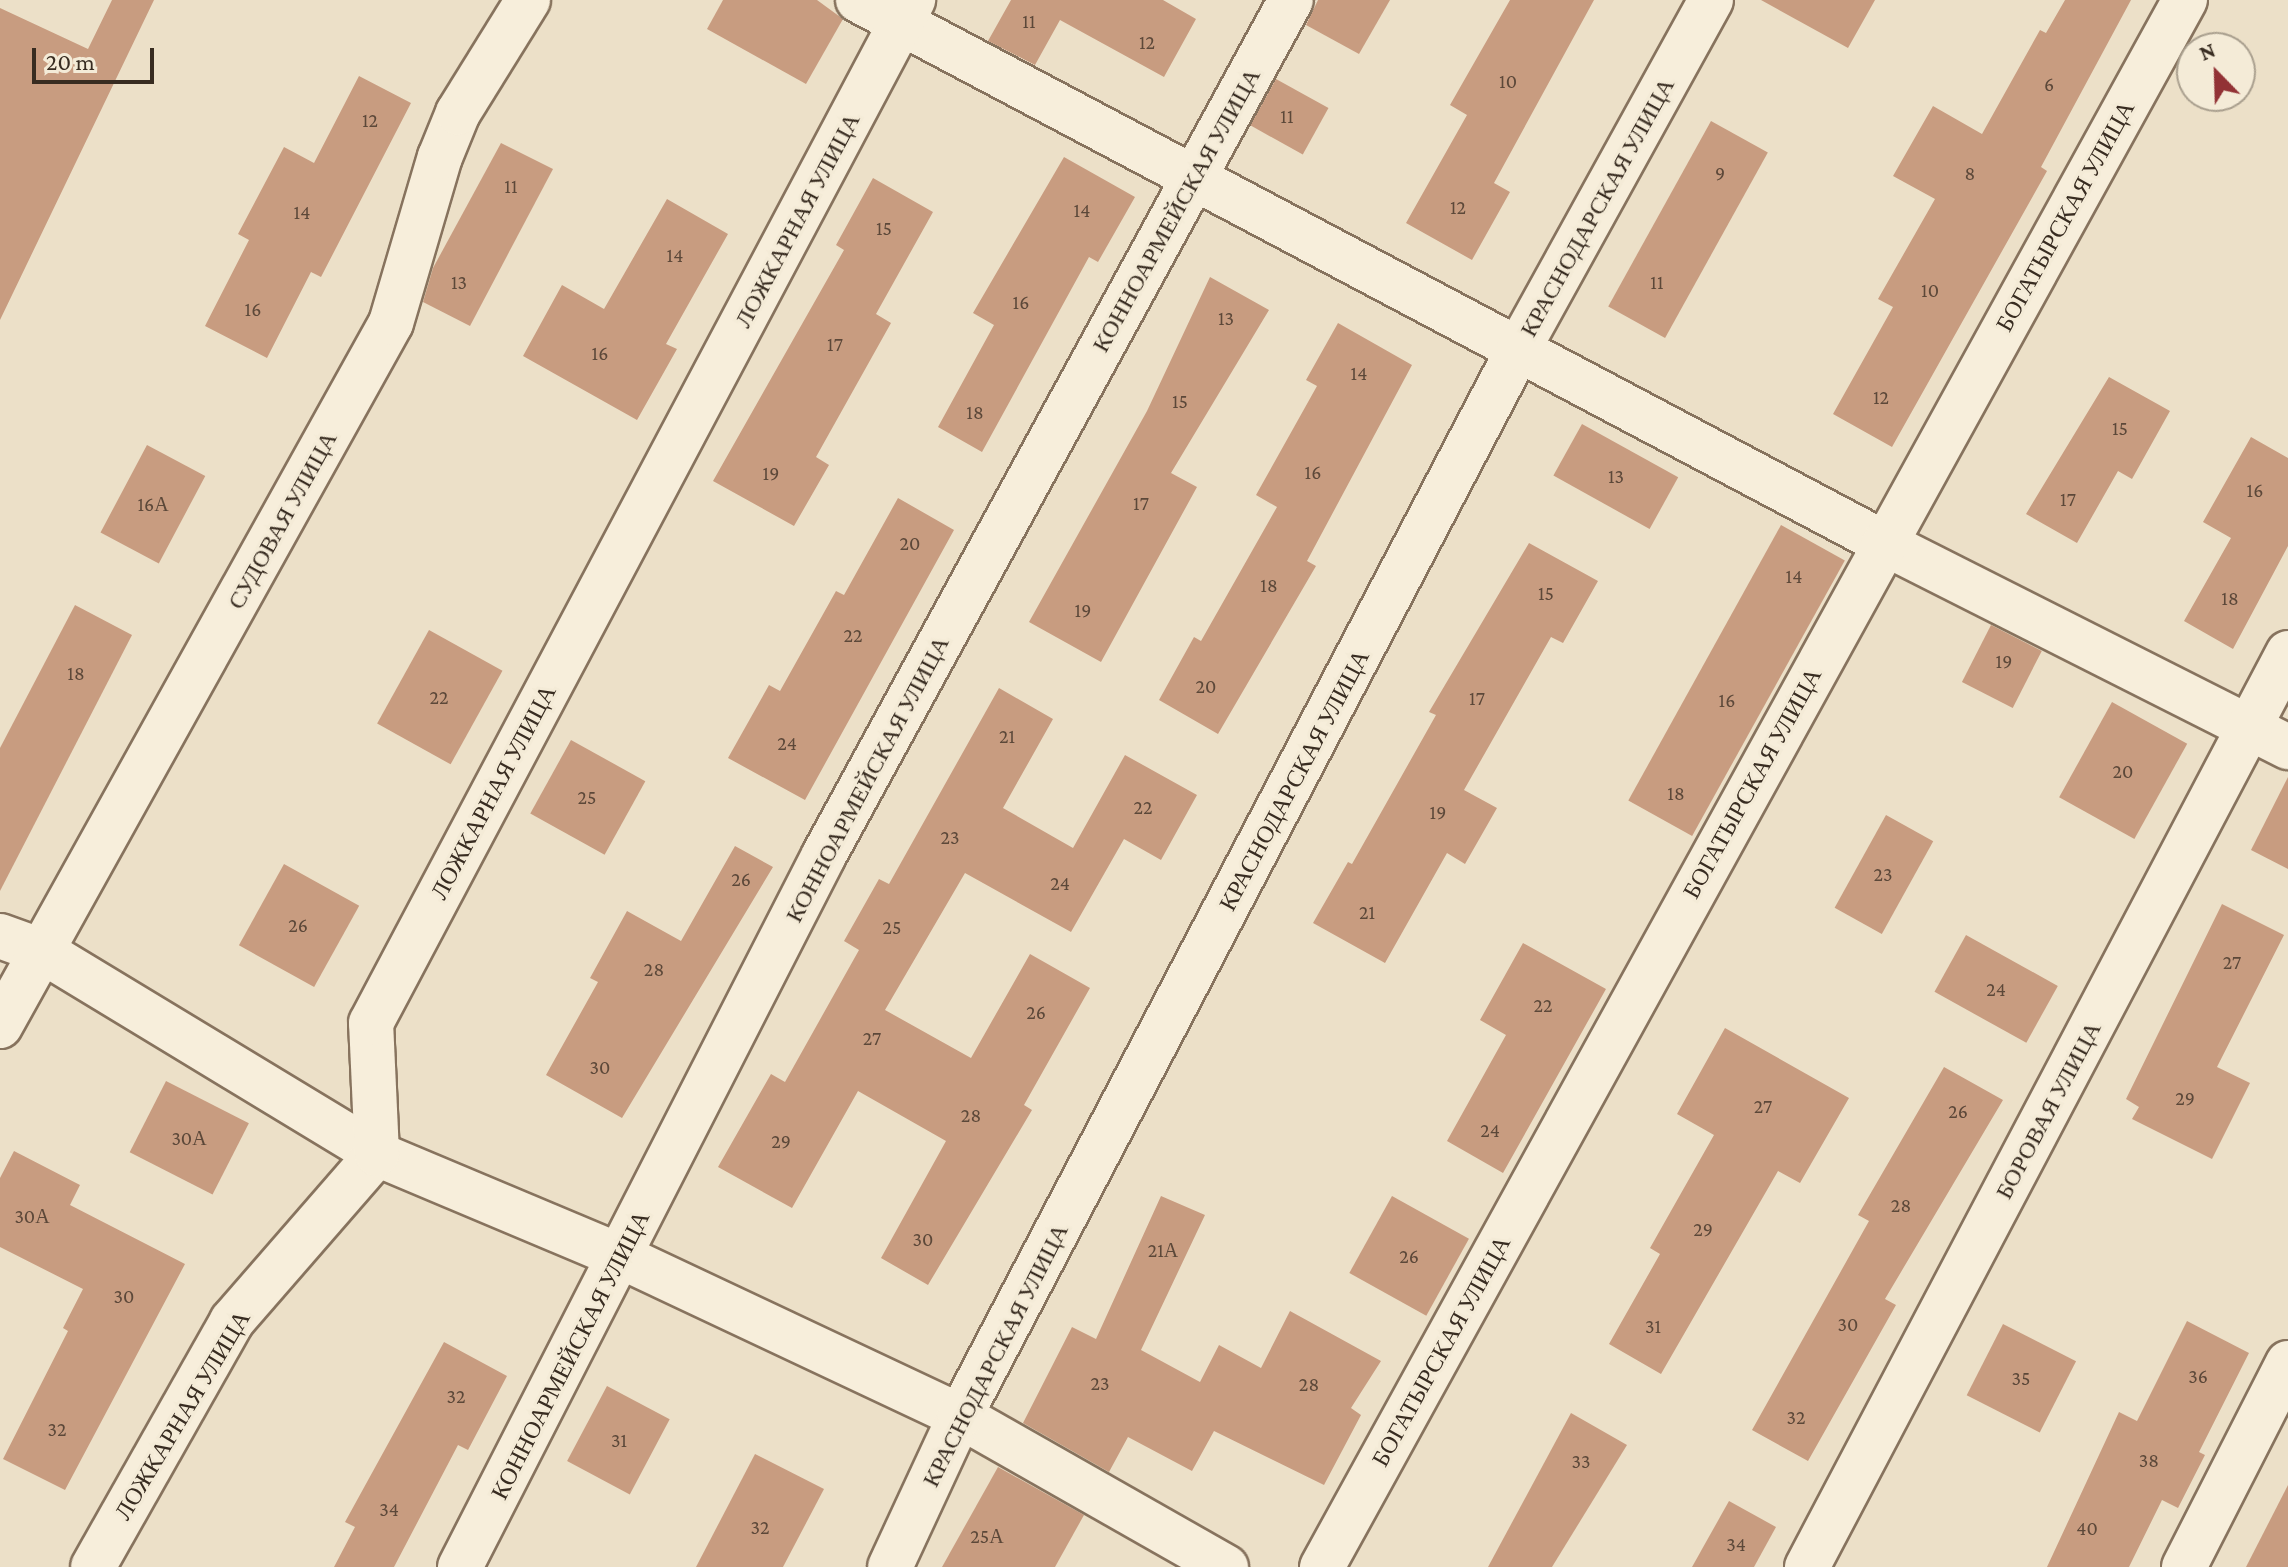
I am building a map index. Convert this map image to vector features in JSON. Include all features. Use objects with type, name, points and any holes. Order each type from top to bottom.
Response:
[{"type":"street","name":"СУДОВАЯ УЛИЦА","points":[[0,1026],[391,323],[458,113],[528,0]]},
{"type":"street","points":[[858,0],[906,13],[1195,176],[1884,543],[2250,725],[2288,747]]},
{"type":"street","name":"КОННОАРМЕЙСКАЯ УЛИЦА","points":[[460,1567],[622,1257],[824,855],[1291,0]]},
{"type":"street","name":"КРАСНОДАРСКАЯ УЛИЦА","points":[[890,1567],[960,1416],[1519,348],[1711,0]]},
{"type":"street","name":"БОГАТЫРСКАЯ УЛИЦА","points":[[1322,1567],[2185,0]]},
{"type":"street","name":"ЛОЖКАРНАЯ УЛИЦА","points":[[93,1567],[232,1321],[377,1154],[371,1023],[906,13]]},
{"type":"street","name":"БОРОВАЯ УЛИЦА","points":[[1807,1567],[2288,653]]},
{"type":"street","points":[[0,936],[42,951],[377,1154],[622,1257],[960,1416],[1226,1567]]},
{"type":"street","points":[[2184,1567],[2288,1363]]},
{"type":"building","points":[[112,0],[154,0],[0,320],[0,8],[88,49]]},
{"type":"building","points":[[723,0],[817,0],[843,19],[806,84],[707,29]]},
{"type":"building","points":[[1011,0],[1163,0],[1196,19],[1164,77],[1060,20],[1035,65],[988,41]]},
{"type":"building","points":[[1318,0],[1390,0],[1359,54],[1306,25]]},
{"type":"building","points":[[1510,0],[1594,0],[1494,183],[1510,192],[1472,260],[1406,223],[1467,115],[1450,105]]},
{"type":"building","points":[[1761,0],[1875,0],[1848,48]]},
{"type":"building","points":[[2065,0],[2131,0],[2041,167],[2047,171],[1892,447],[1833,414],[1893,307],[1878,299],[1935,199],[1893,176],[1933,106],[1982,134],[2040,30],[2046,33]]},
{"type":"building","points":[[359,76],[411,103],[321,277],[311,272],[267,358],[205,326],[249,240],[238,234],[284,147],[314,163]]},
{"type":"building","points":[[1276,79],[1328,108],[1303,154],[1250,125]]},
{"type":"building","points":[[1711,121],[1768,153],[1665,338],[1608,306]]},
{"type":"building","points":[[501,143],[553,169],[470,326],[423,302],[433,268]]},
{"type":"building","points":[[1064,157],[1135,197],[1098,262],[1089,257],[982,452],[938,427],[994,325],[973,313]]},
{"type":"building","points":[[873,178],[933,212],[876,314],[891,323],[816,457],[829,465],[794,526],[713,481],[844,250],[836,245]]},
{"type":"building","points":[[667,199],[728,234],[666,344],[677,349],[637,420],[523,356],[562,285],[604,309]]},
{"type":"building","points":[[1210,277],[1269,310],[1171,473],[1197,487],[1101,662],[1029,622],[1147,411]]},
{"type":"building","points":[[1338,323],[1412,365],[1307,561],[1316,566],[1218,734],[1159,700],[1194,637],[1201,641],[1277,507],[1256,495],[1317,386],[1306,380]]},
{"type":"building","points":[[2109,377],[2170,411],[2132,479],[2118,471],[2077,543],[2026,514]]},
{"type":"building","points":[[1582,424],[1678,477],[1650,529],[1553,476]]},
{"type":"building","points":[[2251,437],[2288,458],[2288,546],[2233,649],[2184,621],[2231,538],[2203,522]]},
{"type":"building","points":[[147,445],[205,476],[159,563],[101,532]]},
{"type":"building","points":[[898,498],[954,530],[805,800],[728,758],[769,685],[780,691],[836,591],[844,595]]},
{"type":"building","points":[[1781,525],[1845,560],[1692,836],[1628,801]]},
{"type":"building","points":[[1529,543],[1598,581],[1563,643],[1551,637],[1464,790],[1497,808],[1465,864],[1447,853],[1385,963],[1313,923],[1348,862],[1352,864],[1436,715],[1429,712]]},
{"type":"building","points":[[75,605],[132,635],[0,891],[0,748]]},
{"type":"building","points":[[1991,625],[2042,651],[2013,708],[1962,682]]},
{"type":"building","points":[[429,630],[502,671],[451,764],[377,724]]},
{"type":"building","points":[[999,688],[1053,719],[1003,808],[1073,848],[1125,755],[1197,795],[1161,860],[1124,839],[1071,932],[965,873],[885,1010],[971,1058],[1030,954],[1090,988],[1024,1105],[1032,1110],[928,1285],[881,1258],[946,1141],[858,1091],[792,1208],[718,1167],[771,1074],[785,1082],[859,950],[844,941],[879,879],[889,884]]},
{"type":"building","points":[[2112,702],[2187,744],[2134,839],[2059,797]]},
{"type":"building","points":[[571,740],[645,781],[605,855],[530,813]]},
{"type":"building","points":[[2288,777],[2288,869],[2251,850]]},
{"type":"building","points":[[1886,815],[1933,841],[1882,934],[1835,908]]},
{"type":"building","points":[[735,846],[773,867],[622,1118],[546,1075],[598,982],[590,978],[627,911],[681,941]]},
{"type":"building","points":[[284,864],[359,906],[314,987],[239,945]]},
{"type":"building","points":[[2222,904],[2284,935],[2217,1067],[2250,1083],[2212,1159],[2132,1119],[2139,1107],[2126,1099]]},
{"type":"building","points":[[1966,935],[2058,986],[2026,1043],[1934,992]]},
{"type":"building","points":[[1523,943],[1606,989],[1503,1173],[1447,1141],[1506,1035],[1480,1020]]},
{"type":"building","points":[[1725,1028],[1849,1098],[1800,1183],[1778,1171],[1661,1374],[1609,1344],[1660,1254],[1650,1248],[1714,1135],[1677,1114]]},
{"type":"building","points":[[1944,1067],[2003,1100],[1885,1299],[1896,1305],[1808,1461],[1752,1430],[1869,1221],[1858,1215]]},
{"type":"building","points":[[166,1081],[249,1123],[213,1195],[130,1152]]},
{"type":"building","points":[[14,1151],[80,1185],[70,1205],[185,1264],[65,1490],[3,1459],[68,1331],[63,1328],[83,1289],[0,1247],[0,1178]]},
{"type":"building","points":[[1161,1196],[1205,1215],[1141,1350],[1200,1382],[1219,1345],[1261,1368],[1290,1311],[1381,1361],[1351,1408],[1361,1415],[1324,1485],[1214,1431],[1192,1471],[1128,1437],[1109,1472],[1023,1423],[1072,1327],[1096,1339]]},
{"type":"building","points":[[1392,1196],[1469,1239],[1426,1316],[1349,1273]]},
{"type":"building","points":[[2187,1321],[2249,1353],[2199,1452],[2205,1455],[2178,1508],[2162,1500],[2129,1567],[2047,1567],[2119,1412],[2137,1421]]},
{"type":"building","points":[[2003,1324],[2076,1361],[2040,1433],[1967,1395]]},
{"type":"building","points":[[444,1342],[507,1376],[468,1450],[458,1445],[394,1567],[334,1567],[355,1527],[345,1522]]},
{"type":"building","points":[[607,1386],[670,1419],[630,1494],[567,1461]]},
{"type":"building","points":[[1571,1413],[1627,1445],[1552,1567],[1488,1567]]},
{"type":"building","points":[[755,1454],[824,1489],[783,1567],[696,1567]]},
{"type":"building","points":[[998,1467],[1084,1515],[1055,1567],[942,1567]]},
{"type":"building","points":[[2288,1485],[2288,1567],[2246,1567]]},
{"type":"building","points":[[1729,1501],[1776,1527],[1754,1567],[1692,1567]]}]
